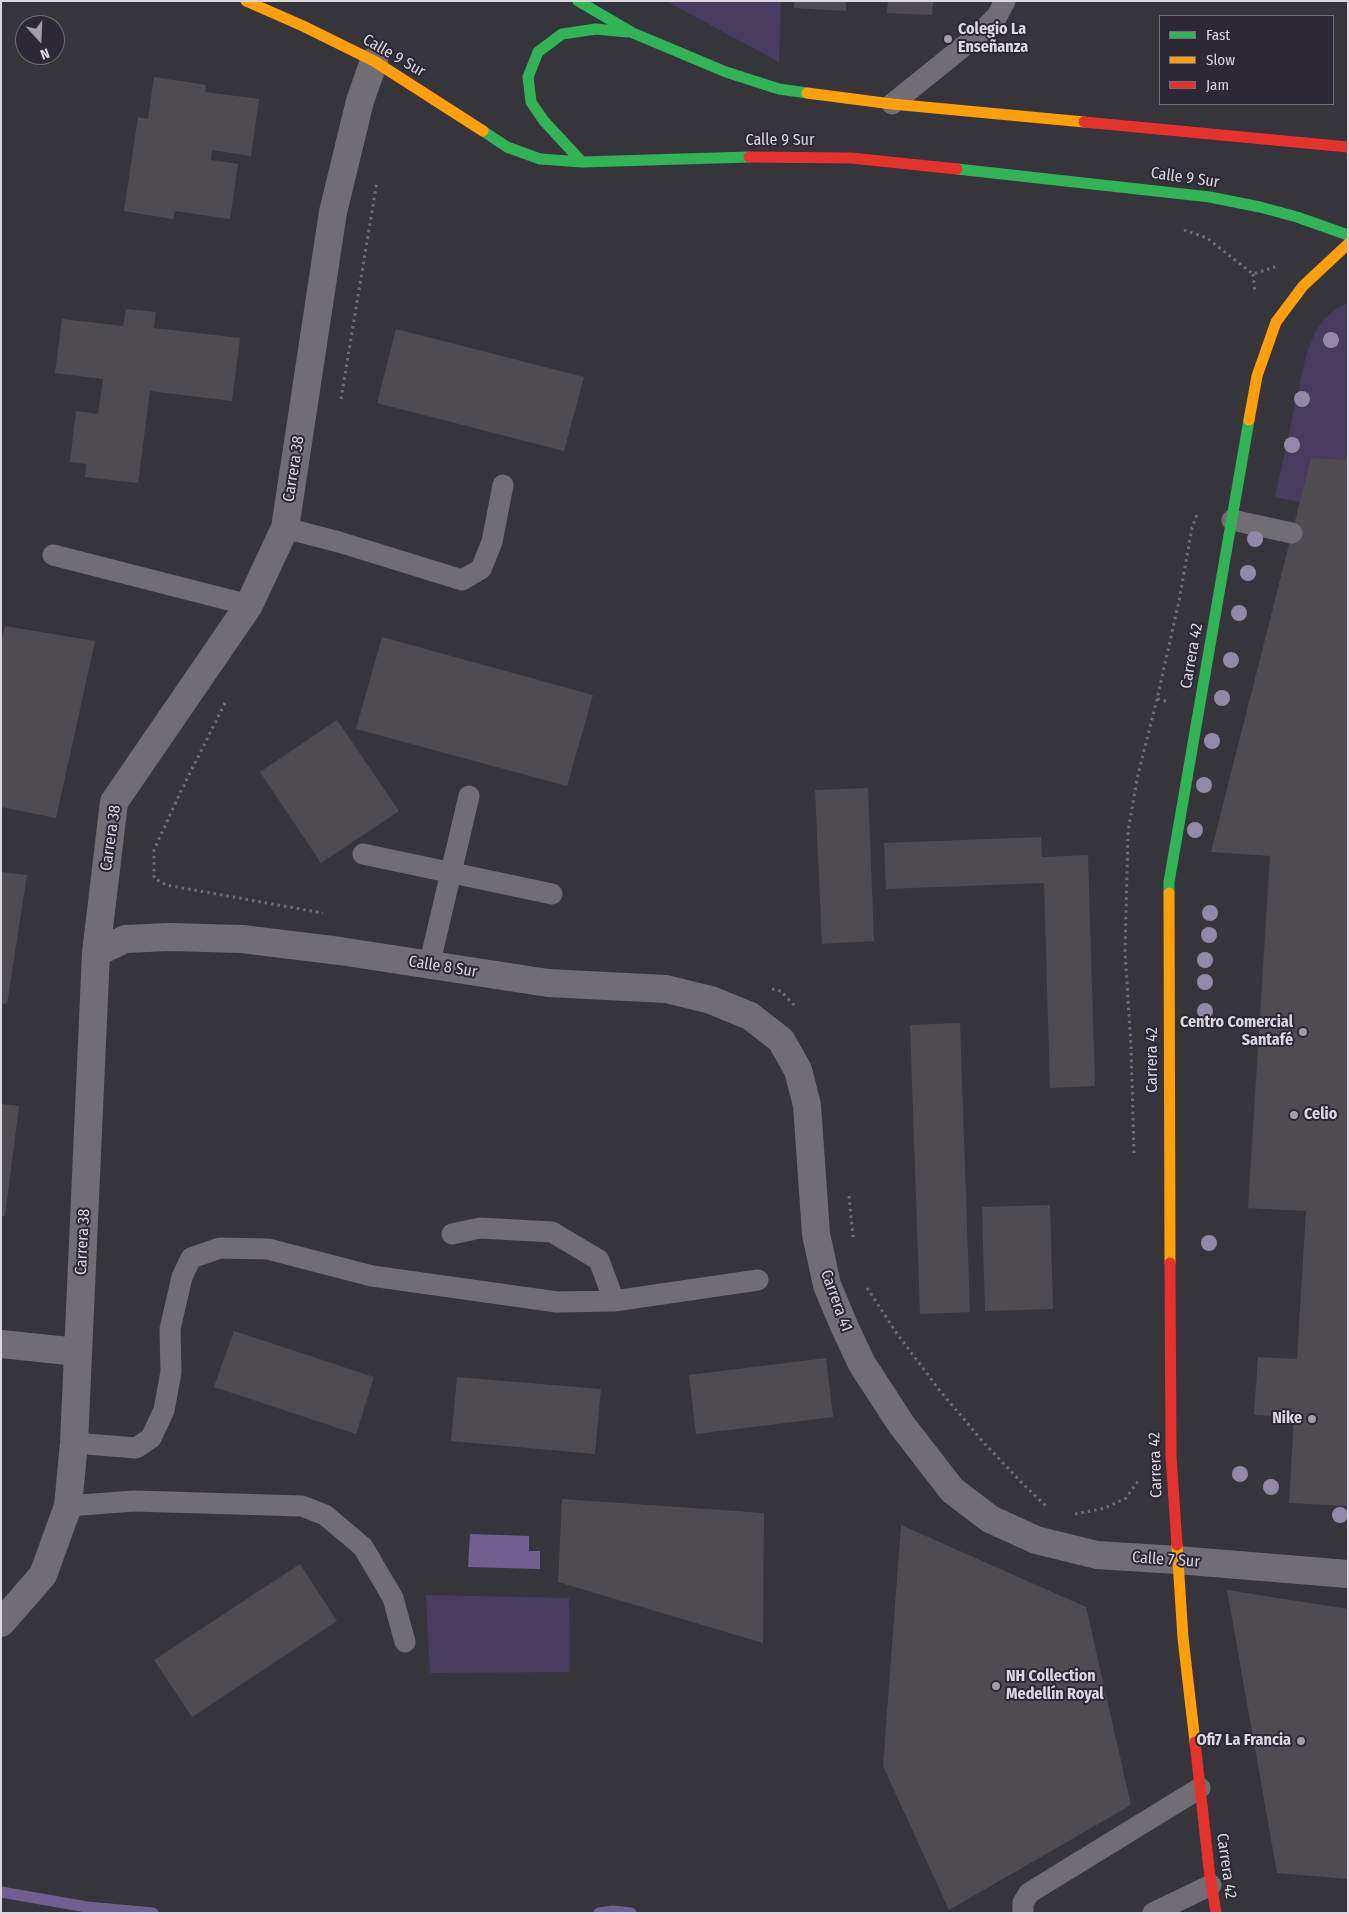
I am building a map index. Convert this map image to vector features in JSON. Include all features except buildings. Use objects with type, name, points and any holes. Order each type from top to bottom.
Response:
[{"type":"main road","name":"Calle 9 Sur","points":[[246,1],[303,26],[374,61],[507,147],[540,159],[582,162],[756,157],[851,158],[1136,188],[1210,198],[1260,207],[1297,217],[1348,235]]},
{"type":"main road","points":[[578,1],[633,33],[726,72],[779,89],[892,104],[1348,148]]},
{"type":"main road","points":[[582,162],[544,121],[531,102],[528,77],[538,52],[562,34],[596,29],[633,33]]},
{"type":"main road","name":"Carrera 42","points":[[1216,1913],[1211,1885],[1183,1638],[1171,1446],[1169,882],[1257,376],[1276,322],[1303,286],[1348,244]]},
{"type":"street","name":"Carrera 38","points":[[1,1623],[43,1575],[68,1506],[74,1443],[96,953],[114,802],[249,605],[285,528],[333,212],[360,101],[374,61]]},
{"type":"street","name":"Calle 8 Sur","points":[[96,953],[125,940],[170,937],[242,939],[340,951],[548,983],[666,989],[711,1000],[750,1016],[781,1040]]},
{"type":"street","name":"Carrera 41","points":[[781,1040],[798,1070],[807,1106],[816,1234],[827,1285],[845,1328],[862,1364],[901,1424],[952,1490],[990,1519]]},
{"type":"street","points":[[1,1344],[78,1352]]},
{"type":"street","name":"Calle 7 Sur","points":[[990,1519],[1036,1540],[1096,1556],[1177,1560],[1348,1574]]},
{"type":"lane","points":[[892,104],[979,34],[997,16],[1005,1]]},
{"type":"lane","points":[[285,528],[339,542],[462,580],[481,569],[492,542],[503,485]]},
{"type":"lane","points":[[1232,520],[1292,533]]},
{"type":"lane","points":[[54,555],[249,605]]},
{"type":"lane","points":[[430,966],[469,796]]},
{"type":"lane","points":[[363,854],[552,894]]},
{"type":"lane","points":[[452,1234],[480,1228],[552,1232],[599,1260],[614,1301]]},
{"type":"lane","points":[[74,1443],[136,1448],[151,1438],[164,1410],[171,1372],[170,1329],[182,1277],[191,1258],[220,1248],[268,1250],[372,1276],[557,1302],[614,1301],[758,1280]]},
{"type":"lane","points":[[68,1506],[134,1501],[302,1506],[325,1515],[364,1547],[393,1598],[405,1642]]},
{"type":"lane","points":[[1023,1913],[1023,1903],[1029,1892],[1200,1788]]},
{"type":"lane","points":[[1153,1913],[1211,1885]]},
{"type":"path","points":[[339,407],[377,180]]},
{"type":"path","points":[[1176,226],[1207,238],[1253,274],[1285,263],[1303,286]]},
{"type":"path","points":[[228,699],[180,793],[154,850],[154,878],[166,885],[332,915]]},
{"type":"path","points":[[1134,1154],[1131,1046],[1125,952],[1128,832],[1137,779],[1157,699]]},
{"type":"path","points":[[771,989],[781,991],[798,1009]]},
{"type":"path","points":[[848,1187],[854,1245]]},
{"type":"path","points":[[865,1284],[898,1335],[940,1391],[992,1451],[1047,1507]]},
{"type":"path","points":[[1066,1511],[1076,1514],[1105,1508],[1126,1498],[1143,1474]]},
{"type":"shaded area","points":[[666,1],[781,1],[779,62]]},
{"type":"shaded area","points":[[1348,303],[1348,460],[1300,502],[1275,497],[1306,355],[1315,332],[1325,318],[1336,309]]},
{"type":"shaded area","points":[[470,1534],[529,1536],[529,1551],[540,1551],[540,1569],[468,1567]]},
{"type":"shaded area","points":[[426,1595],[569,1598],[570,1672],[430,1673]]},
{"type":"waterway","points":[[1,1892],[87,1907],[153,1913]]},
{"type":"waterway","points":[[599,1913],[613,1911],[631,1913]]},
{"type":"traffic: fast","points":[[578,1],[633,33],[726,72],[779,89],[807,93]]},
{"type":"traffic: fast","points":[[582,162],[544,121],[531,102],[528,77],[538,52],[562,34],[596,29],[627,32]]},
{"type":"traffic: fast","points":[[483,131],[507,147],[540,159],[582,162],[749,157]]},
{"type":"traffic: fast","points":[[957,169],[1210,197],[1297,217],[1348,235]]},
{"type":"traffic: fast","points":[[1169,893],[1169,882],[1249,420]]},
{"type":"traffic: slow","points":[[246,1],[303,26],[374,61],[483,131]]},
{"type":"traffic: slow","points":[[807,93],[892,104],[1084,122]]},
{"type":"traffic: slow","points":[[1249,420],[1257,376],[1276,322],[1303,286],[1348,244]]},
{"type":"traffic: slow","points":[[1169,893],[1170,1263]]},
{"type":"traffic: slow","points":[[1177,1545],[1183,1638],[1195,1742]]},
{"type":"traffic: jam","points":[[1084,122],[1348,147]]},
{"type":"traffic: jam","points":[[749,157],[851,158],[957,169]]},
{"type":"traffic: jam","points":[[1170,1263],[1171,1456],[1177,1545]]},
{"type":"traffic: jam","points":[[1195,1742],[1209,1869],[1216,1913]]},
{"type":"place","name":"Colegio La Enseñanza","points":[[948,39]]},
{"type":"place","name":"Centro Comercial Santafé","points":[[1303,1032]]},
{"type":"place","name":"Celio","points":[[1294,1115]]},
{"type":"place","name":"Nike","points":[[1312,1419]]},
{"type":"place","name":"NH Collection Medellín Royal","points":[[996,1686]]},
{"type":"place","name":"Ofi7 La Francia","points":[[1301,1741]]}]
